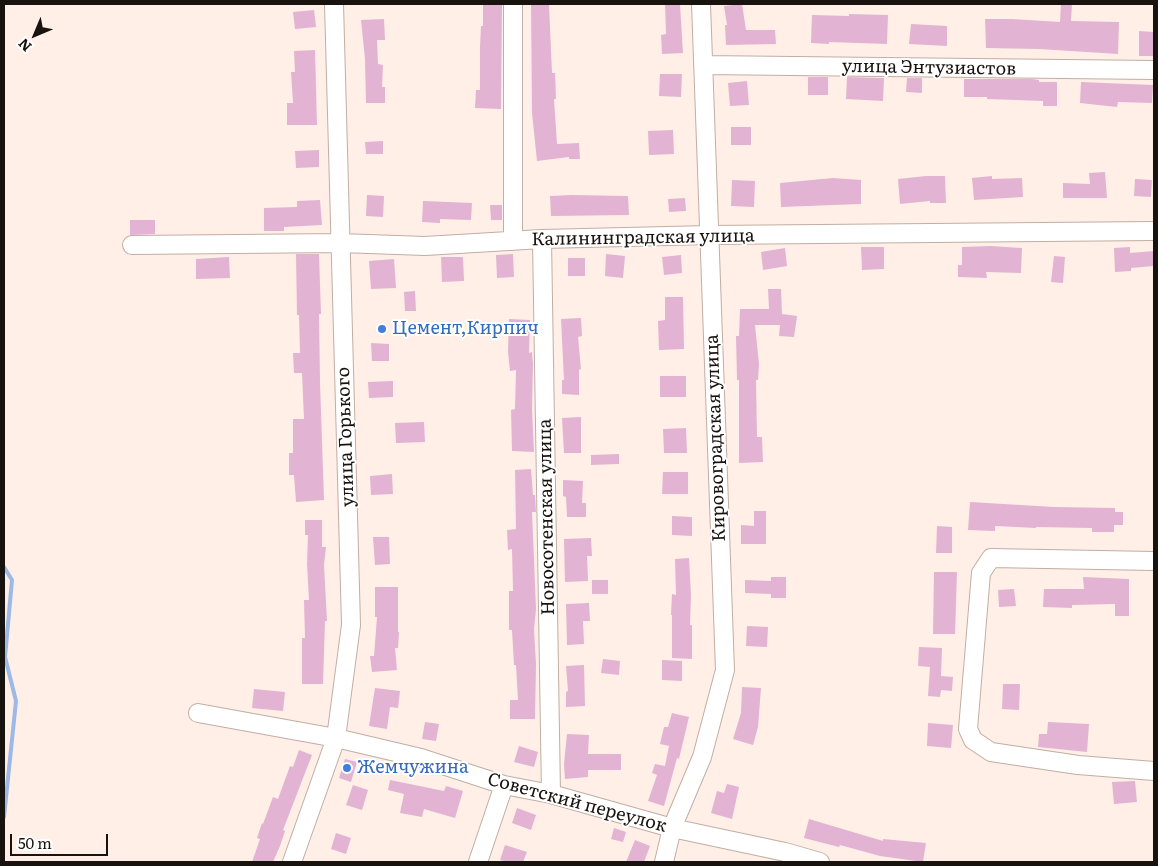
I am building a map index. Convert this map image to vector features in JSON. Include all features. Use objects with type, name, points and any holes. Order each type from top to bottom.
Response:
[{"type":"street","name":"улица Горького","points":[[292,862],[336,738],[351,625],[334,4]]},
{"type":"street","points":[[513,4],[513,241]]},
{"type":"street","name":"Кировоградская улица","points":[[664,862],[672,828],[702,757],[725,670],[701,4]]},
{"type":"street","name":"улица Энтузиастов","points":[[703,65],[1154,70]]},
{"type":"street","name":"Калининградская улица","points":[[132,245],[340,243],[425,246],[513,241],[709,235],[1154,231]]},
{"type":"street","name":"Новосотенская улица","points":[[542,240],[551,794]]},
{"type":"street","points":[[1154,561],[991,558],[980,573],[968,729],[973,740],[991,752],[1078,765],[1154,771]]},
{"type":"street","name":"Советский переулок","points":[[198,713],[336,738],[421,758],[504,785],[551,794],[672,828],[785,852],[820,862]]},
{"type":"street","points":[[478,862],[504,785]]},
{"type":"building","points":[[483,4],[502,4],[501,109],[475,108],[476,90],[480,90]]},
{"type":"building","points":[[531,4],[549,4],[552,73],[555,73],[556,99],[554,99],[557,144],[579,143],[580,159],[569,159],[569,157],[537,161],[532,113]]},
{"type":"building","points":[[665,4],[680,4],[683,53],[662,54],[661,35],[666,34]]},
{"type":"building","points":[[742,4],[746,30],[775,30],[776,44],[726,45],[725,25],[727,25],[724,6]]},
{"type":"building","points":[[1061,4],[1072,4],[1071,21],[1119,22],[1118,54],[986,48],[985,19],[1060,22]]},
{"type":"building","points":[[314,10],[316,27],[295,29],[293,12]]},
{"type":"building","points":[[849,14],[888,15],[887,44],[811,43],[812,15],[849,16]]},
{"type":"building","points":[[384,19],[385,40],[377,40],[378,64],[383,65],[382,87],[385,87],[385,103],[366,103],[365,59],[361,20]]},
{"type":"building","points":[[911,24],[947,26],[947,46],[909,44]]},
{"type":"building","points":[[1139,31],[1154,32],[1154,56],[1139,56]]},
{"type":"building","points":[[315,50],[317,125],[287,125],[287,103],[293,103],[291,72],[295,72],[294,51]]},
{"type":"building","points":[[660,74],[682,74],[681,97],[659,96]]},
{"type":"building","points":[[808,77],[828,77],[828,95],[808,95]]},
{"type":"building","points":[[847,77],[884,78],[883,101],[846,99]]},
{"type":"building","points":[[907,78],[922,78],[922,93],[906,92]]},
{"type":"building","points":[[964,79],[1032,79],[1039,80],[1039,82],[1057,82],[1057,106],[1043,106],[1043,101],[964,97]]},
{"type":"building","points":[[747,81],[749,105],[730,106],[728,83]]},
{"type":"building","points":[[1081,82],[1153,85],[1152,103],[1118,102],[1117,107],[1080,103]]},
{"type":"building","points":[[731,127],[751,127],[751,145],[731,145]]},
{"type":"building","points":[[673,130],[674,154],[649,155],[648,131]]},
{"type":"building","points":[[383,141],[383,154],[366,154],[365,142]]},
{"type":"building","points":[[319,150],[319,167],[296,168],[295,151]]},
{"type":"building","points":[[1105,172],[1107,198],[1063,198],[1063,183],[1090,184],[1089,173]]},
{"type":"building","points":[[945,176],[946,203],[930,203],[930,201],[900,204],[898,179]]},
{"type":"building","points":[[992,176],[992,179],[1022,178],[1023,197],[974,200],[972,178]]},
{"type":"building","points":[[833,178],[861,180],[861,204],[781,207],[780,183]]},
{"type":"building","points":[[1135,179],[1152,180],[1151,197],[1134,196]]},
{"type":"building","points":[[732,180],[755,181],[754,207],[731,206]]},
{"type":"building","points":[[367,195],[384,196],[383,217],[366,216]]},
{"type":"building","points":[[550,196],[628,196],[629,215],[551,216]]},
{"type":"building","points":[[685,198],[686,211],[669,212],[668,199]]},
{"type":"building","points":[[320,200],[322,225],[284,227],[284,231],[264,231],[264,208],[297,207],[297,201]]},
{"type":"building","points":[[423,201],[472,203],[471,220],[440,219],[440,223],[422,222]]},
{"type":"building","points":[[490,205],[502,205],[502,220],[491,220]]},
{"type":"building","points":[[130,220],[155,220],[155,234],[130,235]]},
{"type":"building","points":[[861,247],[884,247],[884,269],[862,270]]},
{"type":"building","points":[[962,247],[1022,248],[1021,273],[986,272],[987,278],[958,277],[958,265],[962,265]]},
{"type":"building","points":[[1130,247],[1130,253],[1154,251],[1154,266],[1131,268],[1131,271],[1115,272],[1114,248]]},
{"type":"building","points":[[785,248],[787,266],[763,270],[761,252]]},
{"type":"building","points":[[296,254],[319,254],[321,314],[319,314],[320,382],[324,500],[296,502],[294,475],[289,475],[289,453],[293,453],[293,419],[304,419],[302,373],[294,373],[293,353],[300,353]]},
{"type":"building","points":[[513,254],[514,277],[497,278],[496,255]]},
{"type":"building","points":[[606,254],[625,256],[623,278],[605,276]]},
{"type":"building","points":[[681,255],[682,273],[664,275],[662,257]]},
{"type":"building","points":[[1054,256],[1065,257],[1063,283],[1051,282]]},
{"type":"building","points":[[229,257],[230,278],[196,279],[196,259]]},
{"type":"building","points":[[441,257],[463,257],[464,281],[442,282]]},
{"type":"building","points":[[568,258],[585,258],[585,276],[568,276]]},
{"type":"building","points":[[394,259],[396,288],[371,289],[369,261]]},
{"type":"building","points":[[768,289],[781,289],[782,314],[797,316],[794,337],[779,336],[780,325],[755,325],[759,364],[758,380],[756,380],[757,437],[762,437],[763,462],[739,463],[739,380],[737,380],[736,336],[739,336],[740,309],[769,309]]},
{"type":"building","points":[[415,291],[416,311],[405,311],[404,292]]},
{"type":"building","points":[[665,297],[683,297],[684,349],[659,350],[658,321],[665,320]]},
{"type":"building","points":[[581,318],[582,336],[578,337],[581,369],[579,370],[579,395],[562,394],[562,380],[564,380],[561,319]]},
{"type":"building","points":[[509,319],[530,320],[529,353],[532,352],[533,364],[532,409],[534,452],[512,451],[511,410],[515,409],[516,370],[510,371],[508,352]]},
{"type":"building","points":[[371,343],[389,344],[389,361],[372,361]]},
{"type":"building","points":[[660,376],[686,376],[686,397],[660,397]]},
{"type":"building","points":[[393,381],[393,397],[369,398],[368,382]]},
{"type":"building","points":[[581,417],[581,453],[564,453],[562,418]]},
{"type":"building","points":[[424,422],[425,442],[396,443],[395,423]]},
{"type":"building","points":[[686,428],[687,453],[664,453],[663,429]]},
{"type":"building","points":[[619,454],[619,464],[591,465],[591,455]]},
{"type":"building","points":[[531,469],[536,512],[532,512],[536,609],[534,629],[536,664],[535,719],[510,719],[510,700],[518,700],[512,630],[509,630],[509,591],[513,591],[512,549],[508,550],[507,530],[516,529],[515,470]]},
{"type":"building","points":[[663,472],[688,472],[688,494],[662,494]]},
{"type":"building","points":[[392,474],[393,494],[371,495],[370,476]]},
{"type":"building","points":[[563,480],[583,481],[582,503],[586,503],[586,517],[567,517],[566,497],[563,496]]},
{"type":"building","points":[[970,502],[1054,507],[1115,508],[1115,512],[1123,512],[1123,525],[1114,525],[1114,532],[1092,532],[1092,528],[995,526],[995,531],[968,530]]},
{"type":"building","points":[[754,511],[766,511],[766,544],[741,544],[741,525],[754,526]]},
{"type":"building","points":[[672,516],[692,517],[692,536],[672,535]]},
{"type":"building","points":[[305,520],[322,520],[322,547],[326,547],[324,565],[327,621],[325,621],[323,684],[302,684],[302,638],[305,638],[304,600],[309,600],[308,535],[305,535]]},
{"type":"building","points":[[937,526],[952,527],[952,553],[936,553]]},
{"type":"building","points":[[373,537],[389,537],[390,564],[375,565]]},
{"type":"building","points":[[591,538],[592,556],[587,556],[588,581],[565,582],[564,539]]},
{"type":"building","points":[[689,558],[692,659],[672,658],[671,615],[672,594],[676,595],[675,559]]},
{"type":"building","points":[[934,572],[957,572],[955,634],[933,634]]},
{"type":"building","points":[[771,577],[786,577],[786,598],[771,598],[771,594],[745,593],[745,580],[771,581]]},
{"type":"building","points":[[1083,577],[1129,579],[1129,616],[1115,616],[1115,604],[1072,605],[1072,608],[1043,607],[1044,589],[1084,589]]},
{"type":"building","points":[[592,580],[608,580],[608,594],[592,594]]},
{"type":"building","points":[[375,587],[398,587],[399,632],[398,648],[395,648],[397,670],[372,672],[370,656],[374,656],[377,617],[375,617]]},
{"type":"building","points":[[1014,589],[1016,606],[999,607],[998,590]]},
{"type":"building","points":[[589,603],[590,621],[583,621],[584,644],[567,645],[566,604]]},
{"type":"building","points":[[747,626],[768,627],[767,647],[746,646]]},
{"type":"building","points":[[919,647],[942,648],[941,676],[953,677],[952,691],[941,690],[940,697],[928,696],[930,667],[918,666]]},
{"type":"building","points":[[603,659],[620,661],[619,675],[601,673]]},
{"type":"building","points":[[662,660],[682,661],[682,681],[662,680]]},
{"type":"building","points":[[584,665],[585,706],[566,707],[566,692],[568,691],[566,666]]},
{"type":"building","points":[[1003,684],[1020,684],[1019,710],[1002,709]]},
{"type":"building","points":[[742,687],[761,688],[758,727],[753,745],[733,739],[741,713]]},
{"type":"building","points":[[375,688],[400,691],[398,708],[390,707],[387,729],[369,726]]},
{"type":"building","points":[[254,689],[285,692],[283,711],[252,708]]},
{"type":"building","points":[[672,713],[689,717],[679,759],[677,758],[664,806],[648,801],[657,775],[652,773],[655,764],[665,766],[669,746],[660,744],[664,727],[668,727]]},
{"type":"building","points":[[425,722],[439,724],[436,741],[422,739]]},
{"type":"building","points":[[1048,722],[1089,724],[1087,752],[1038,747],[1039,734],[1047,734]]},
{"type":"building","points":[[928,723],[953,725],[951,748],[927,746]]},
{"type":"building","points":[[567,734],[589,735],[588,754],[621,754],[621,770],[588,770],[588,777],[565,779],[564,764]]},
{"type":"building","points":[[519,746],[538,752],[534,767],[514,762]]},
{"type":"building","points":[[299,750],[312,755],[283,830],[285,831],[280,846],[273,862],[252,862],[260,839],[257,838],[262,823],[273,797],[278,799],[290,766],[293,767]]},
{"type":"building","points":[[345,759],[357,762],[351,782],[339,778]]},
{"type":"building","points":[[390,780],[444,791],[446,786],[463,791],[455,818],[424,809],[422,817],[400,813],[404,794],[388,790]]},
{"type":"building","points":[[1135,781],[1137,802],[1114,804],[1112,782]]},
{"type":"building","points":[[727,784],[739,787],[732,819],[711,813],[717,791],[724,793]]},
{"type":"building","points":[[353,785],[368,790],[362,810],[346,805]]},
{"type":"building","points":[[517,808],[536,815],[531,830],[512,823]]},
{"type":"building","points":[[809,819],[883,841],[883,839],[926,843],[923,862],[880,856],[804,838]]},
{"type":"building","points":[[614,828],[626,832],[623,842],[611,839]]},
{"type":"building","points":[[336,833],[351,838],[346,854],[331,849]]},
{"type":"building","points":[[635,840],[650,846],[644,862],[626,862]]},
{"type":"building","points":[[505,845],[527,852],[523,862],[500,860]]},
{"type":"waterway","points":[[4,567],[12,580],[5,657],[16,701],[4,817]]},
{"type":"place","name":"Цемент,Кирпич","points":[[382,329]]},
{"type":"place","name":"Жемчужина","points":[[347,768]]}]
